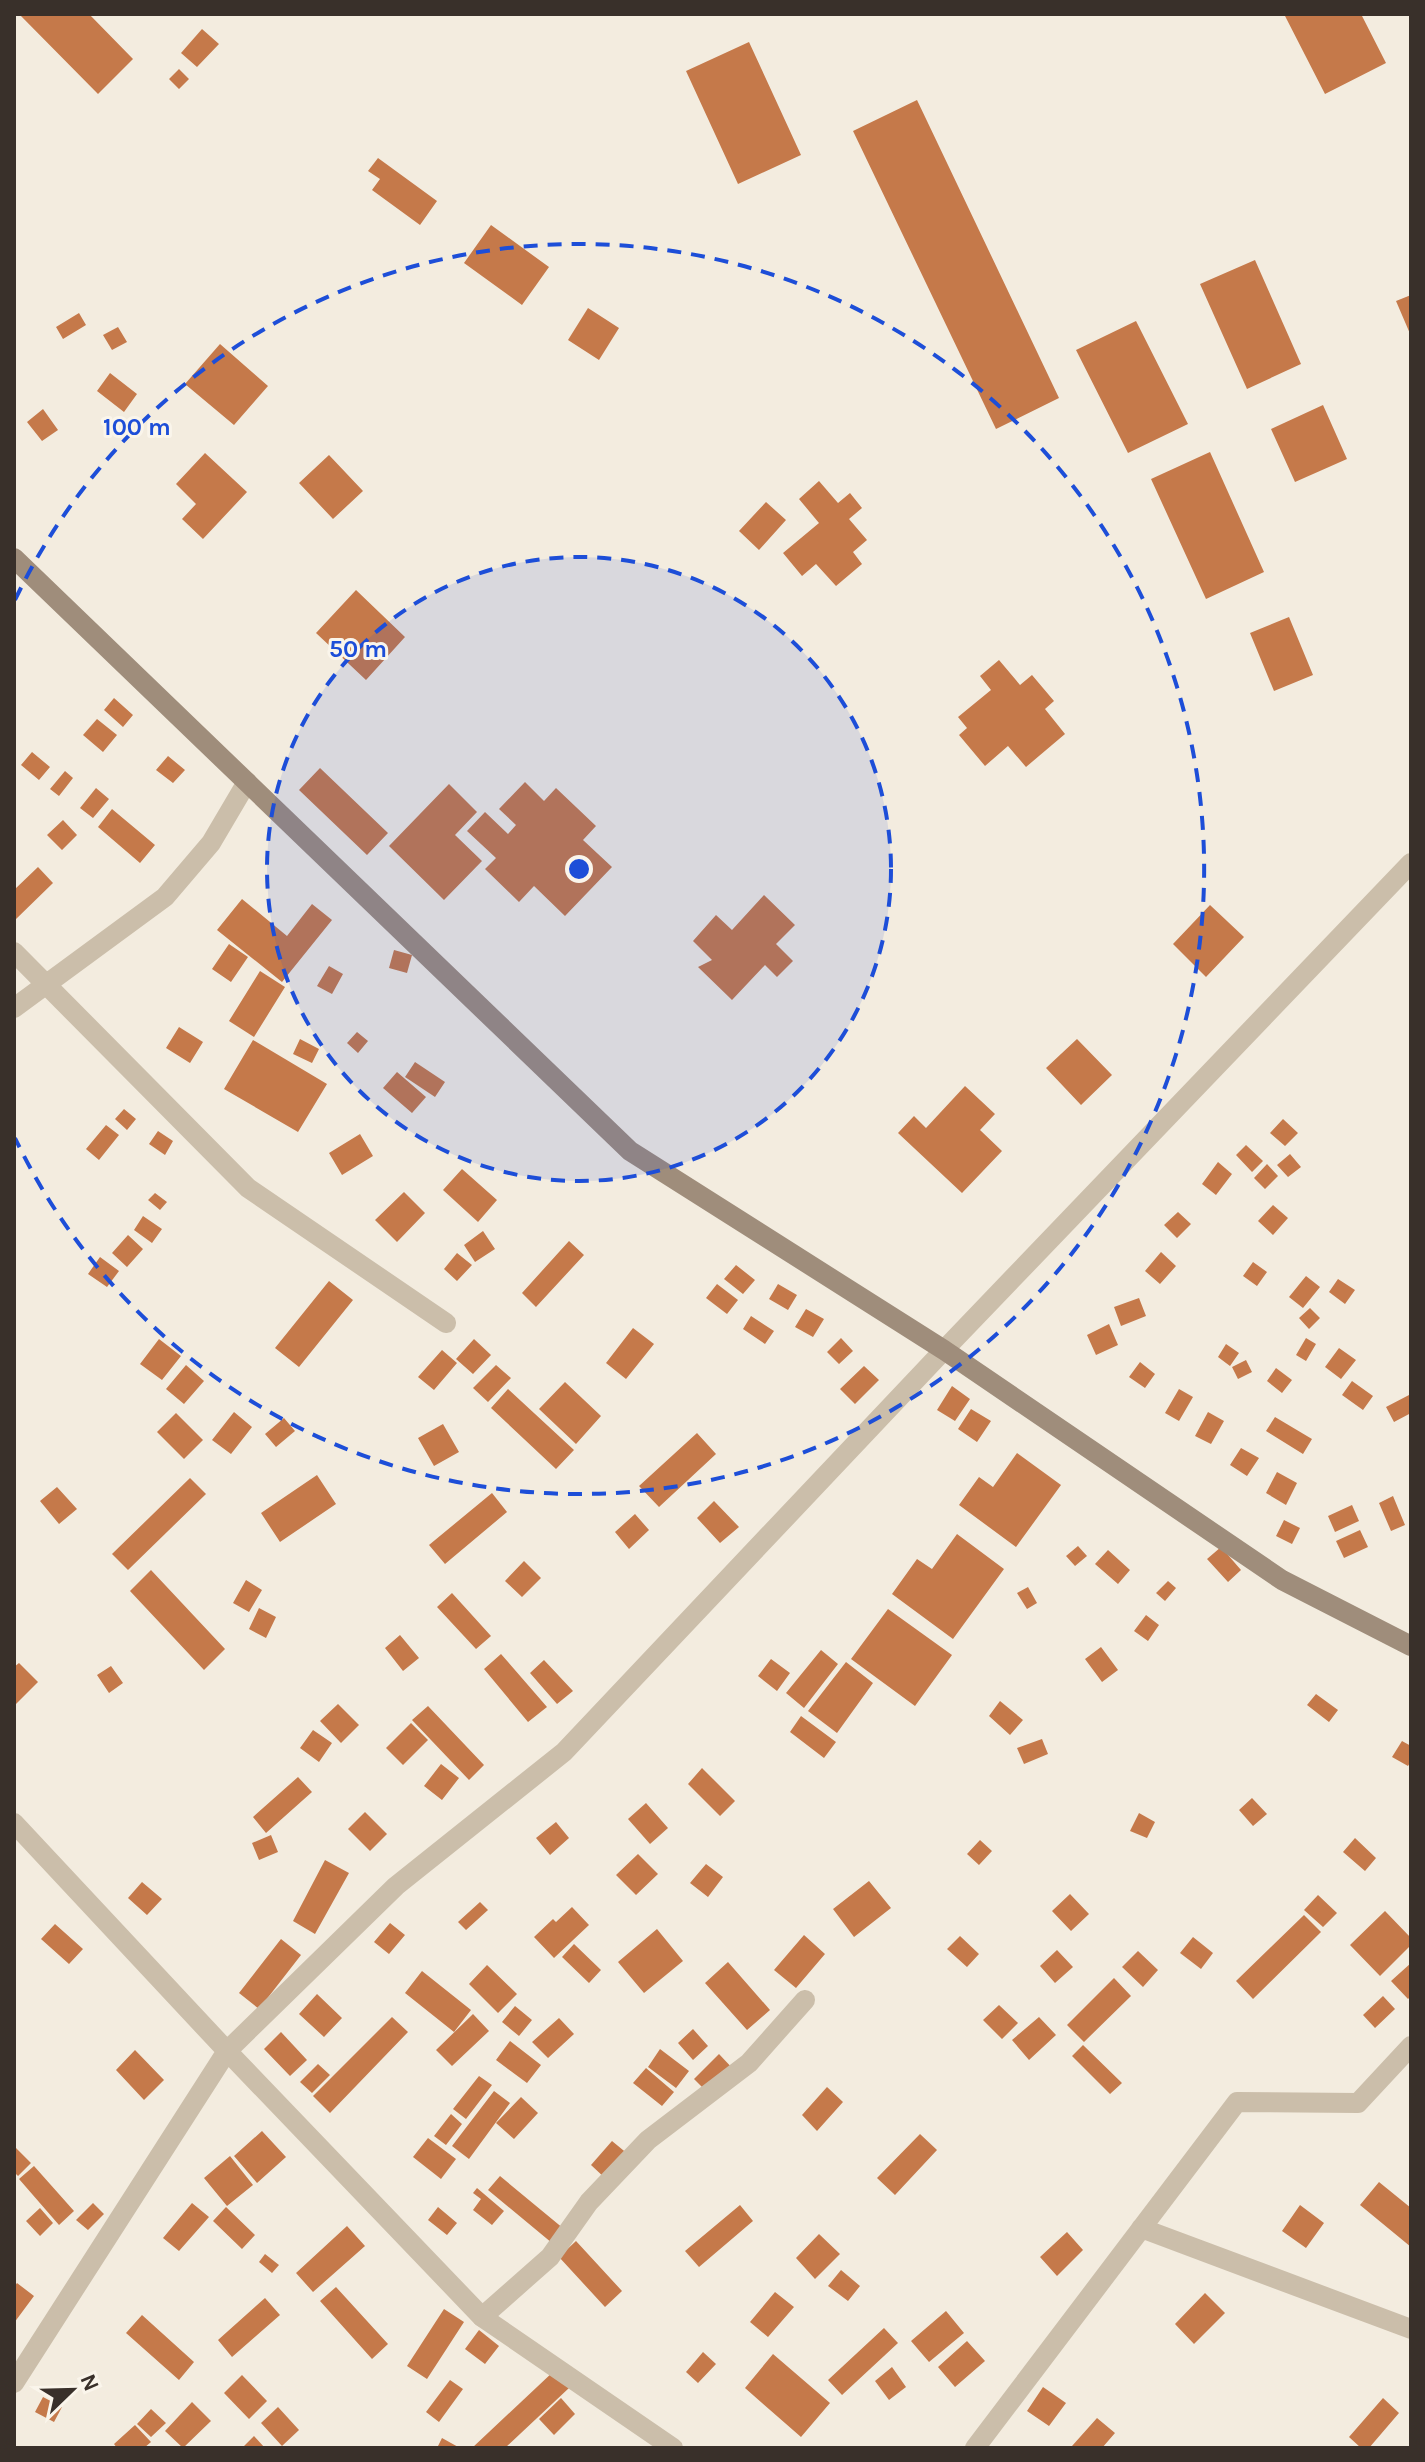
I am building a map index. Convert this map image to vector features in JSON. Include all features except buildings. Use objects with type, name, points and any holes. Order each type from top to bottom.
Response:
[{"type":"main road","points":[[14,558],[630,1151],[944,1350],[1282,1580],[1411,1646]]},
{"type":"street","points":[[14,1008],[165,897],[211,843],[247,782]]},
{"type":"street","points":[[14,2383],[227,2051],[396,1886],[564,1752],[1411,863]]},
{"type":"street","points":[[14,952],[248,1188],[446,1323]]},
{"type":"street","points":[[14,1823],[482,2317],[673,2448]]},
{"type":"street","points":[[482,2317],[550,2257],[589,2202],[648,2140],[749,2063],[805,2000]]},
{"type":"street","points":[[975,2448],[1237,2102],[1358,2103],[1411,2046]]},
{"type":"street","points":[[1141,2228],[1411,2329]]}]
